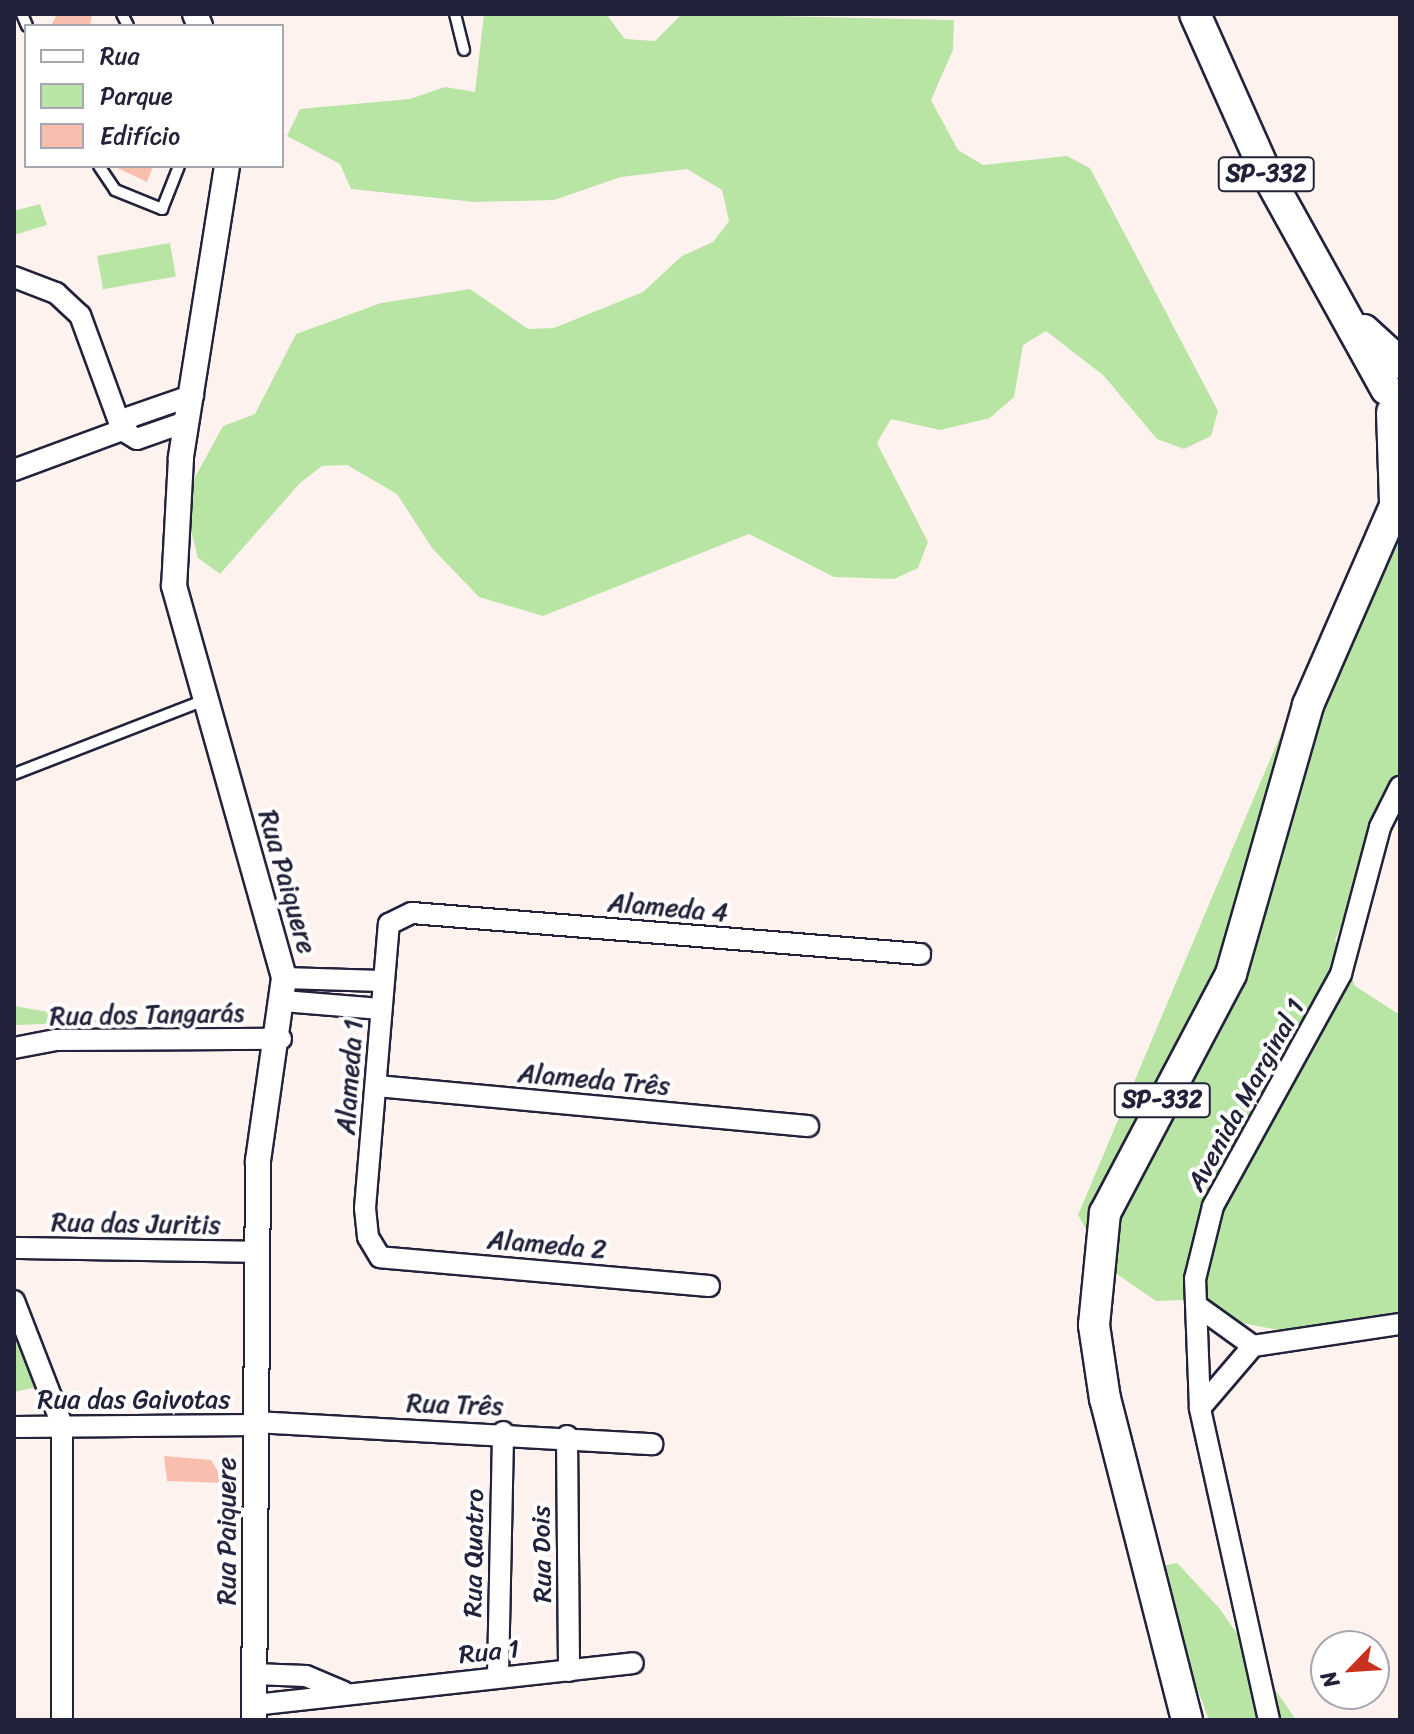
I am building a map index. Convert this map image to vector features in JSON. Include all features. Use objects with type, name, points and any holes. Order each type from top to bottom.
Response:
[{"type":"main road","name":"SP-332","points":[[1187,1720],[1105,1399],[1094,1325],[1105,1213],[1231,974],[1308,705],[1398,498],[1396,391],[1268,177],[1195,14]]},
{"type":"street","name":"Rua Paiquere","points":[[227,168],[188,421],[174,586],[202,701],[284,990],[281,1039],[258,1161],[254,1713]]},
{"type":"street","points":[[14,277],[56,293],[80,315],[122,430],[137,439],[188,421]]},
{"type":"street","points":[[14,470],[122,430],[130,417],[193,395]]},
{"type":"street","name":"Avenida Marginal 1","points":[[1269,1720],[1200,1408],[1196,1305],[1213,1206],[1341,974],[1380,827],[1400,787]]},
{"type":"street","name":"Alameda 4","points":[[412,913],[920,954]]},
{"type":"street","name":"Alameda 1","points":[[380,1257],[368,1237],[365,1208],[386,930],[412,913]]},
{"type":"street","points":[[284,990],[382,981]]},
{"type":"street","points":[[284,990],[381,1009]]},
{"type":"street","name":"Rua dos Tangarás","points":[[14,1048],[71,1039],[281,1039]]},
{"type":"street","name":"Alameda Três","points":[[376,1086],[808,1126]]},
{"type":"street","name":"Rua das Juritis","points":[[14,1248],[257,1252]]},
{"type":"street","name":"Alameda 2","points":[[380,1257],[709,1286]]},
{"type":"street","points":[[14,1301],[62,1425],[62,1720]]},
{"type":"street","points":[[1196,1305],[1253,1346]]},
{"type":"street","points":[[1200,1408],[1253,1346],[1400,1324]]},
{"type":"street","name":"Rua das Gaivotas","points":[[14,1427],[255,1424]]},
{"type":"street","name":"Rua Três","points":[[255,1424],[503,1432],[652,1444]]},
{"type":"street","name":"Rua Quatro","points":[[498,1675],[503,1432]]},
{"type":"street","name":"Rua Dois","points":[[567,1436],[569,1671]]},
{"type":"street","name":"Rua 1","points":[[254,1713],[351,1695],[498,1675],[633,1663]]},
{"type":"street","points":[[254,1674],[306,1676],[351,1695]]},
{"type":"lane","points":[[455,14],[464,50]]},
{"type":"lane","points":[[100,168],[115,190],[162,209],[178,168]]},
{"type":"lane","points":[[14,774],[202,701]]},
{"type":"green space","points":[[484,14],[606,14],[625,39],[655,41],[682,14],[954,20],[953,50],[931,100],[958,150],[983,165],[1067,156],[1090,168],[1218,411],[1211,436],[1184,449],[1157,439],[1103,375],[1046,331],[1023,345],[1014,397],[990,418],[940,430],[891,419],[877,443],[928,542],[918,568],[894,579],[834,577],[749,534],[543,616],[479,597],[432,548],[397,494],[347,465],[322,466],[300,483],[220,574],[198,558],[183,499],[223,426],[255,414],[296,334],[381,303],[470,289],[528,329],[554,328],[643,292],[682,256],[713,242],[729,221],[722,190],[687,169],[621,177],[554,200],[475,202],[351,189],[340,164],[287,136],[300,109],[410,99],[445,87],[475,92]]},
{"type":"green space","points":[[40,204],[47,225],[14,235],[14,211]]},
{"type":"green space","points":[[170,243],[176,276],[103,289],[97,256]]},
{"type":"green space","points":[[1400,481],[1400,786],[1335,940],[1355,986],[1400,1015],[1400,1335],[1338,1341],[1242,1323],[1183,1300],[1156,1301],[1108,1268],[1078,1215],[1350,570]]},
{"type":"green space","points":[[14,1006],[105,1022],[14,1025]]},
{"type":"green space","points":[[14,1337],[37,1387],[14,1392]]},
{"type":"green space","points":[[1177,1563],[1220,1609],[1296,1720],[1209,1720],[1152,1568]]},
{"type":"building","points":[[57,14],[92,14],[90,24],[52,24]]},
{"type":"building","points":[[117,168],[152,168],[147,182]]},
{"type":"building","points":[[164,1456],[211,1460],[225,1483],[167,1481]]}]
